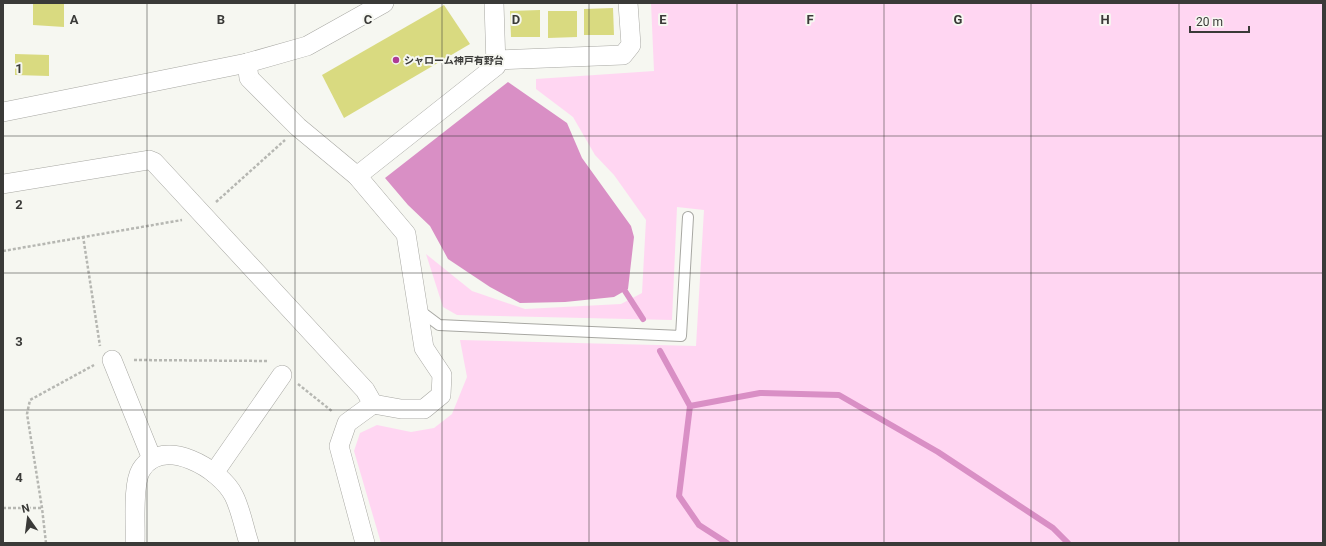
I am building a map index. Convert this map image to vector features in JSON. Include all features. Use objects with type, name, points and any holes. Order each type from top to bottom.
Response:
[{"type":"street","points":[[3,112],[247,63],[307,46],[384,3]]},
{"type":"street","points":[[357,176],[496,66],[494,3]]},
{"type":"street","points":[[496,60],[623,55],[631,46],[628,3]]},
{"type":"street","points":[[247,63],[249,78],[298,127],[357,176],[406,234],[424,348],[442,376],[441,395],[424,409],[401,409],[373,404],[347,423],[339,446],[365,543]]},
{"type":"street","points":[[3,184],[149,160],[154,162],[365,390],[373,404]]},
{"type":"street","points":[[106,357],[152,459]]},
{"type":"street","points":[[214,473],[282,375]]},
{"type":"street","points":[[135,543],[137,486],[141,470],[152,459],[167,454],[183,456],[214,473],[234,495],[249,543]]},
{"type":"lane","points":[[417,309],[439,325],[681,336],[688,217]]},
{"type":"path","points":[[3,251],[188,219],[202,215],[282,144]]},
{"type":"path","points":[[83,236],[106,357]]},
{"type":"path","points":[[3,508],[42,508]]},
{"type":"shaded area","points":[[651,3],[1323,3],[1323,543],[381,543],[354,451],[360,433],[377,425],[411,432],[434,428],[452,414],[467,377],[460,340],[696,346],[704,210],[677,207],[672,320],[457,315],[443,307],[426,254],[472,291],[525,309],[621,304],[642,293],[646,220],[614,175],[595,155],[573,117],[536,89],[536,79],[654,71]]},
{"type":"shaded area","points":[[508,82],[567,123],[582,158],[631,226],[634,237],[628,289],[614,297],[565,302],[520,303],[490,287],[448,259],[430,226],[408,205],[385,178]]},
{"type":"building","points":[[33,3],[64,3],[64,27],[33,25]]},
{"type":"building","name":"シャローム神戸有野台","points":[[444,5],[470,44],[344,118],[322,75]]},
{"type":"building","points":[[613,8],[614,35],[584,35],[584,9]]},
{"type":"building","points":[[540,10],[540,37],[511,37],[510,11]]},
{"type":"building","points":[[548,11],[577,11],[577,37],[548,38]]},
{"type":"building","points":[[15,54],[49,55],[49,76],[15,75]]},
{"type":"waterway","points":[[625,291],[643,319]]},
{"type":"waterway","points":[[660,351],[690,406],[679,496],[699,525],[727,543]]},
{"type":"waterway","points":[[690,406],[760,393],[839,395],[938,452],[1053,528],[1068,543]]},
{"type":"place","name":"シャローム神戸有野台","points":[[396,60]]}]
